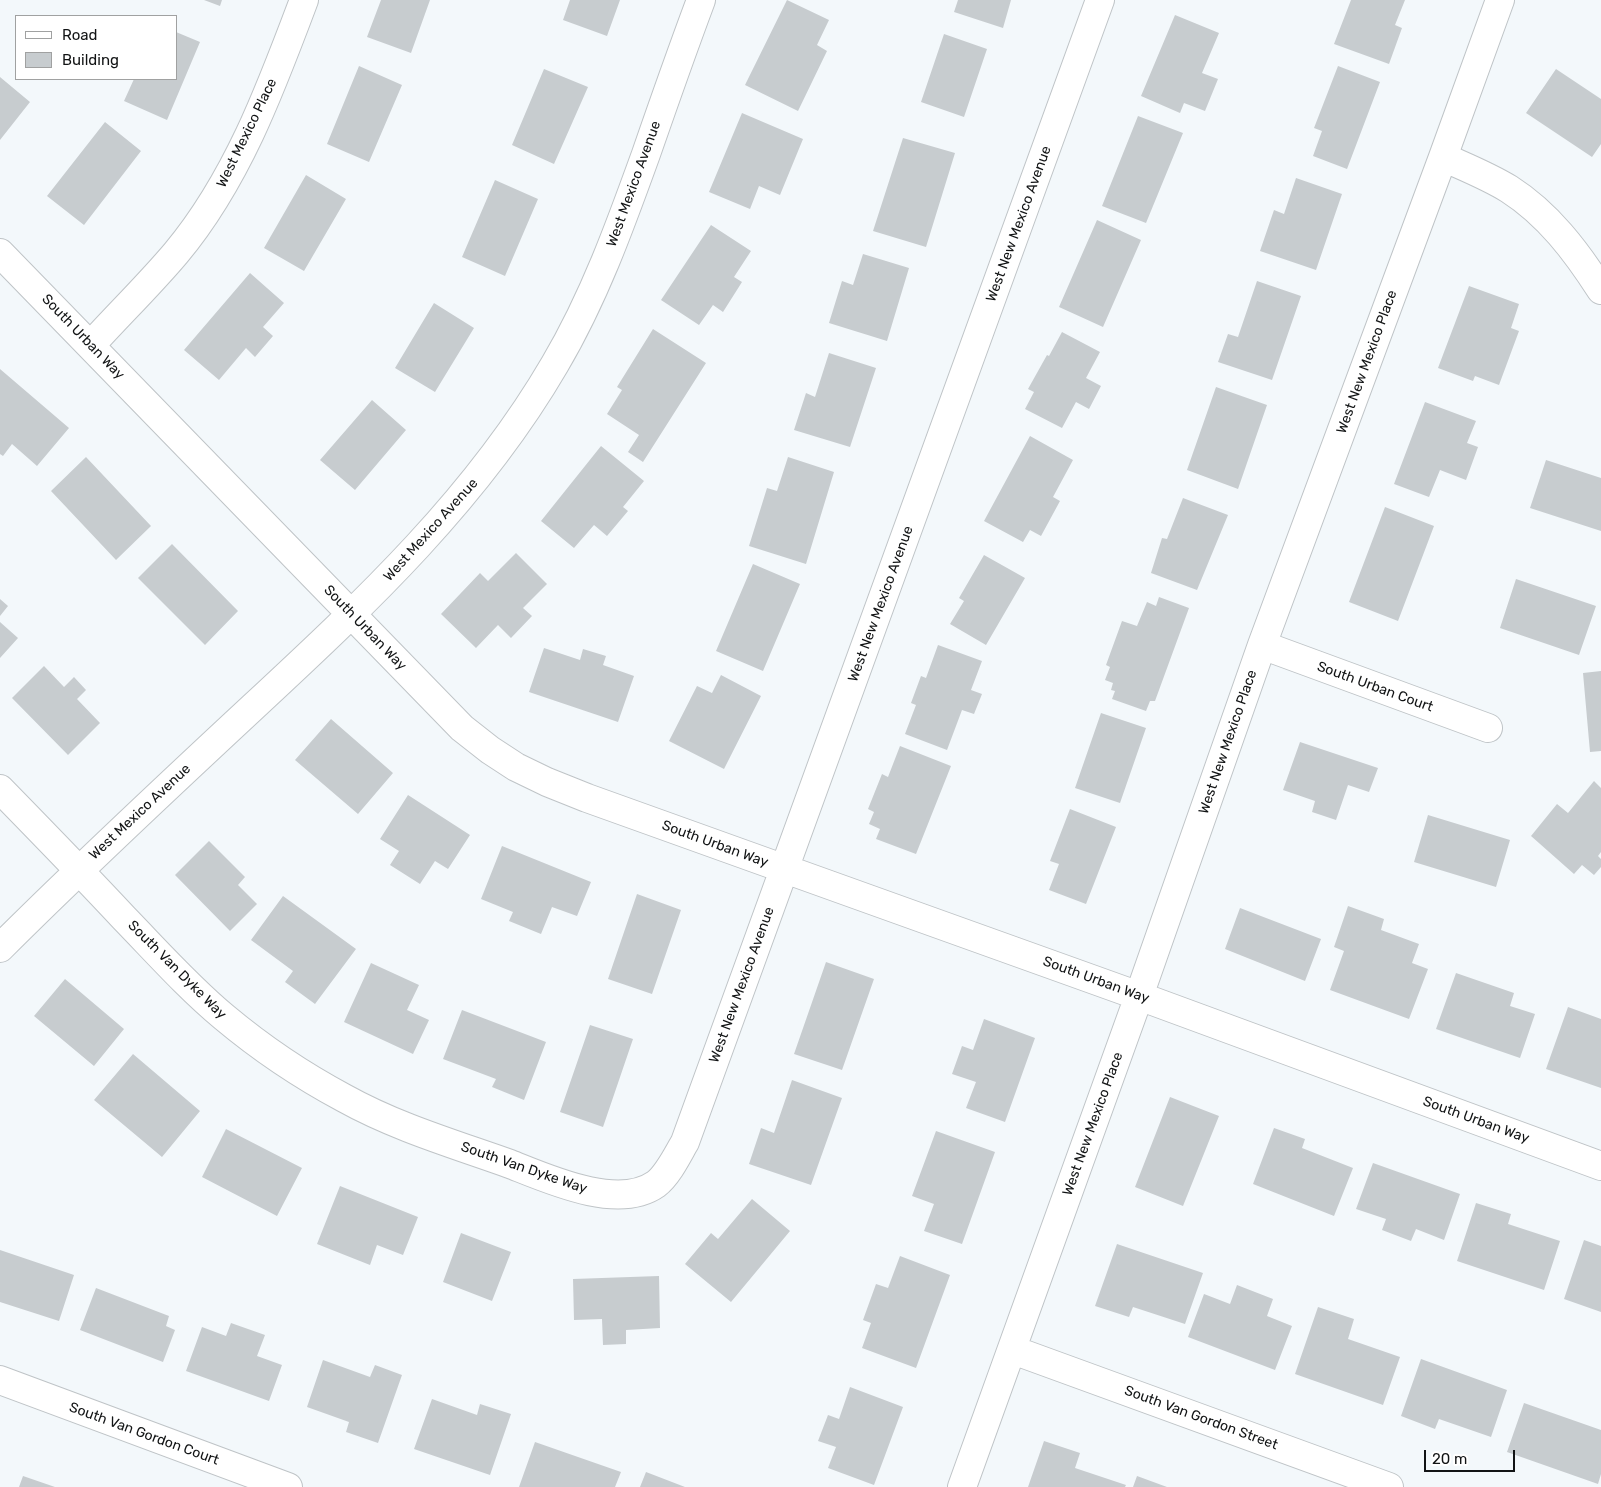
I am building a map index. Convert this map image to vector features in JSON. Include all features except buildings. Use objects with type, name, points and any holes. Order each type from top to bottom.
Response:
[{"type":"street","name":"West Mexico Place","points":[[91,345],[176,252],[206,212],[254,126],[304,0]]},
{"type":"street","name":"West Mexico Avenue","points":[[0,948],[78,870],[353,615],[455,506],[496,455],[556,364],[581,316],[621,225],[700,0]]},
{"type":"street","name":"West New Mexico Avenue","points":[[638,1191],[656,1184],[672,1166],[685,1142],[1100,0]]},
{"type":"street","name":"West New Mexico Place","points":[[962,1487],[1013,1350],[1262,645],[1500,0]]},
{"type":"street","points":[[1443,157],[1481,174],[1529,203],[1544,216],[1582,259],[1601,290]]},
{"type":"street","name":"South Urban Way","points":[[0,253],[462,728],[516,767],[587,798],[1139,996],[1601,1166]]},
{"type":"street","name":"South Urban Court","points":[[1262,645],[1488,728]]},
{"type":"street","name":"South Van Dyke Way","points":[[0,789],[184,980],[222,1016],[282,1060],[336,1094],[380,1116],[531,1172],[596,1193],[616,1195],[638,1191]]},
{"type":"street","name":"South Van Gordon Street","points":[[1013,1350],[1389,1487]]},
{"type":"street","name":"South Van Gordon Court","points":[[0,1380],[288,1487]]}]
